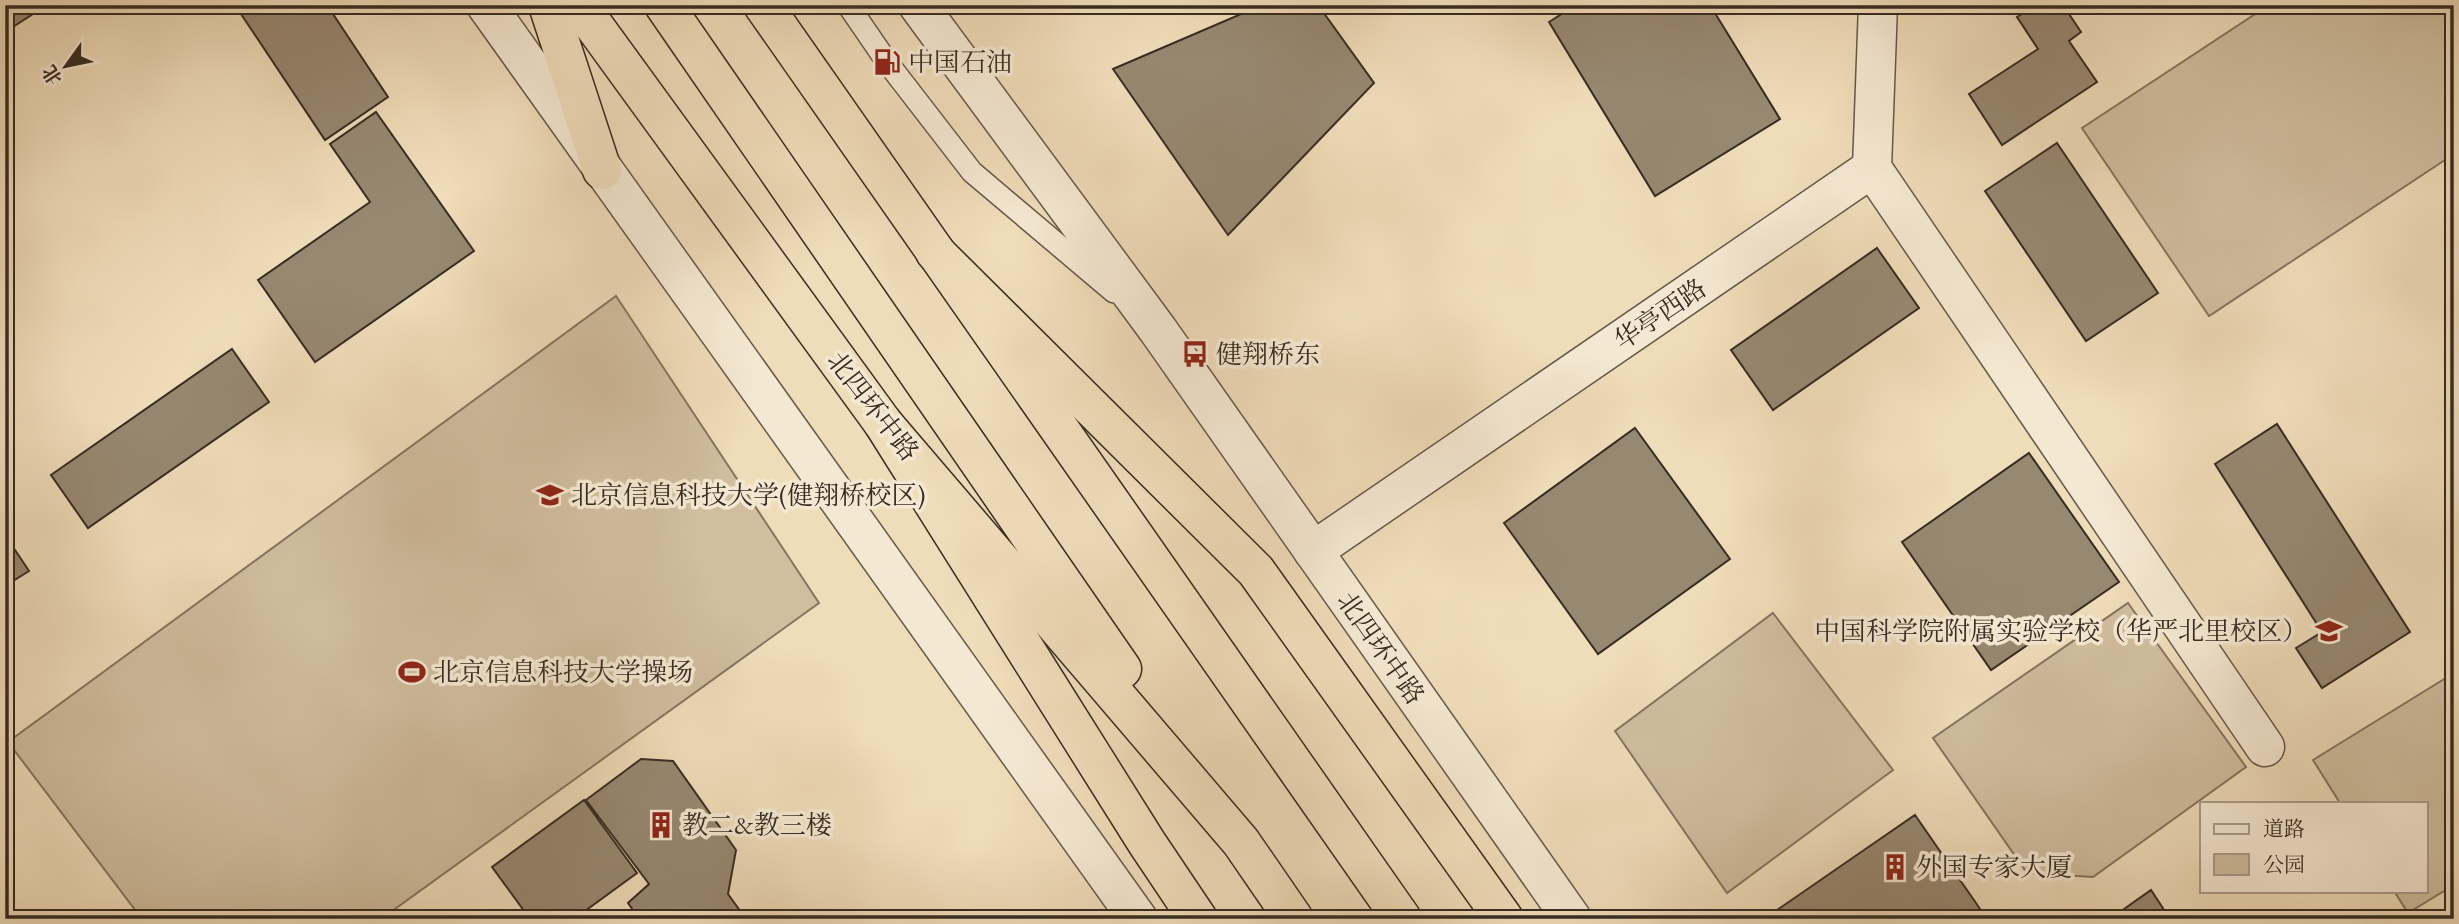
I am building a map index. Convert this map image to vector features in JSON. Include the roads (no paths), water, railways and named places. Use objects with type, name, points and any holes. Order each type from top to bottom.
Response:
[{"type":"highway","points":[[548,5],[602,170]]},
{"type":"highway","name":"北四环中路","points":[[579,5],[883,423],[1241,842],[1294,919]]},
{"type":"highway","points":[[664,5],[1241,842]]},
{"type":"highway","points":[[763,5],[1402,919]]},
{"type":"highway","points":[[935,252],[1256,571],[1504,919]]},
{"type":"highway","points":[[883,423],[1147,843],[1198,919]]},
{"type":"street","points":[[486,5],[1138,919]]},
{"type":"street","name":"北四环中路","points":[[918,5],[1158,330],[1572,919]]},
{"type":"street","points":[[1878,5],[1872,168],[2265,747]]},
{"type":"street","name":"华亭西路","points":[[1313,551],[1872,168]]},
{"type":"lane","points":[[848,5],[887,62],[972,172],[1158,330]]},
{"type":"place","name":"中国石油","points":[[887,62]]},
{"type":"place","name":"健翔桥东","points":[[1195,354]]},
{"type":"place","name":"北京信息科技大学(健翔桥校区)","points":[[550,495]]},
{"type":"place","name":"中国科学院附属实验学校（华严北里校区）","points":[[2329,631]]},
{"type":"place","name":"北京信息科技大学操场","points":[[412,672]]},
{"type":"place","name":"教二&教三楼","points":[[661,825]]},
{"type":"place","name":"外国专家大厦","points":[[1895,867]]}]
